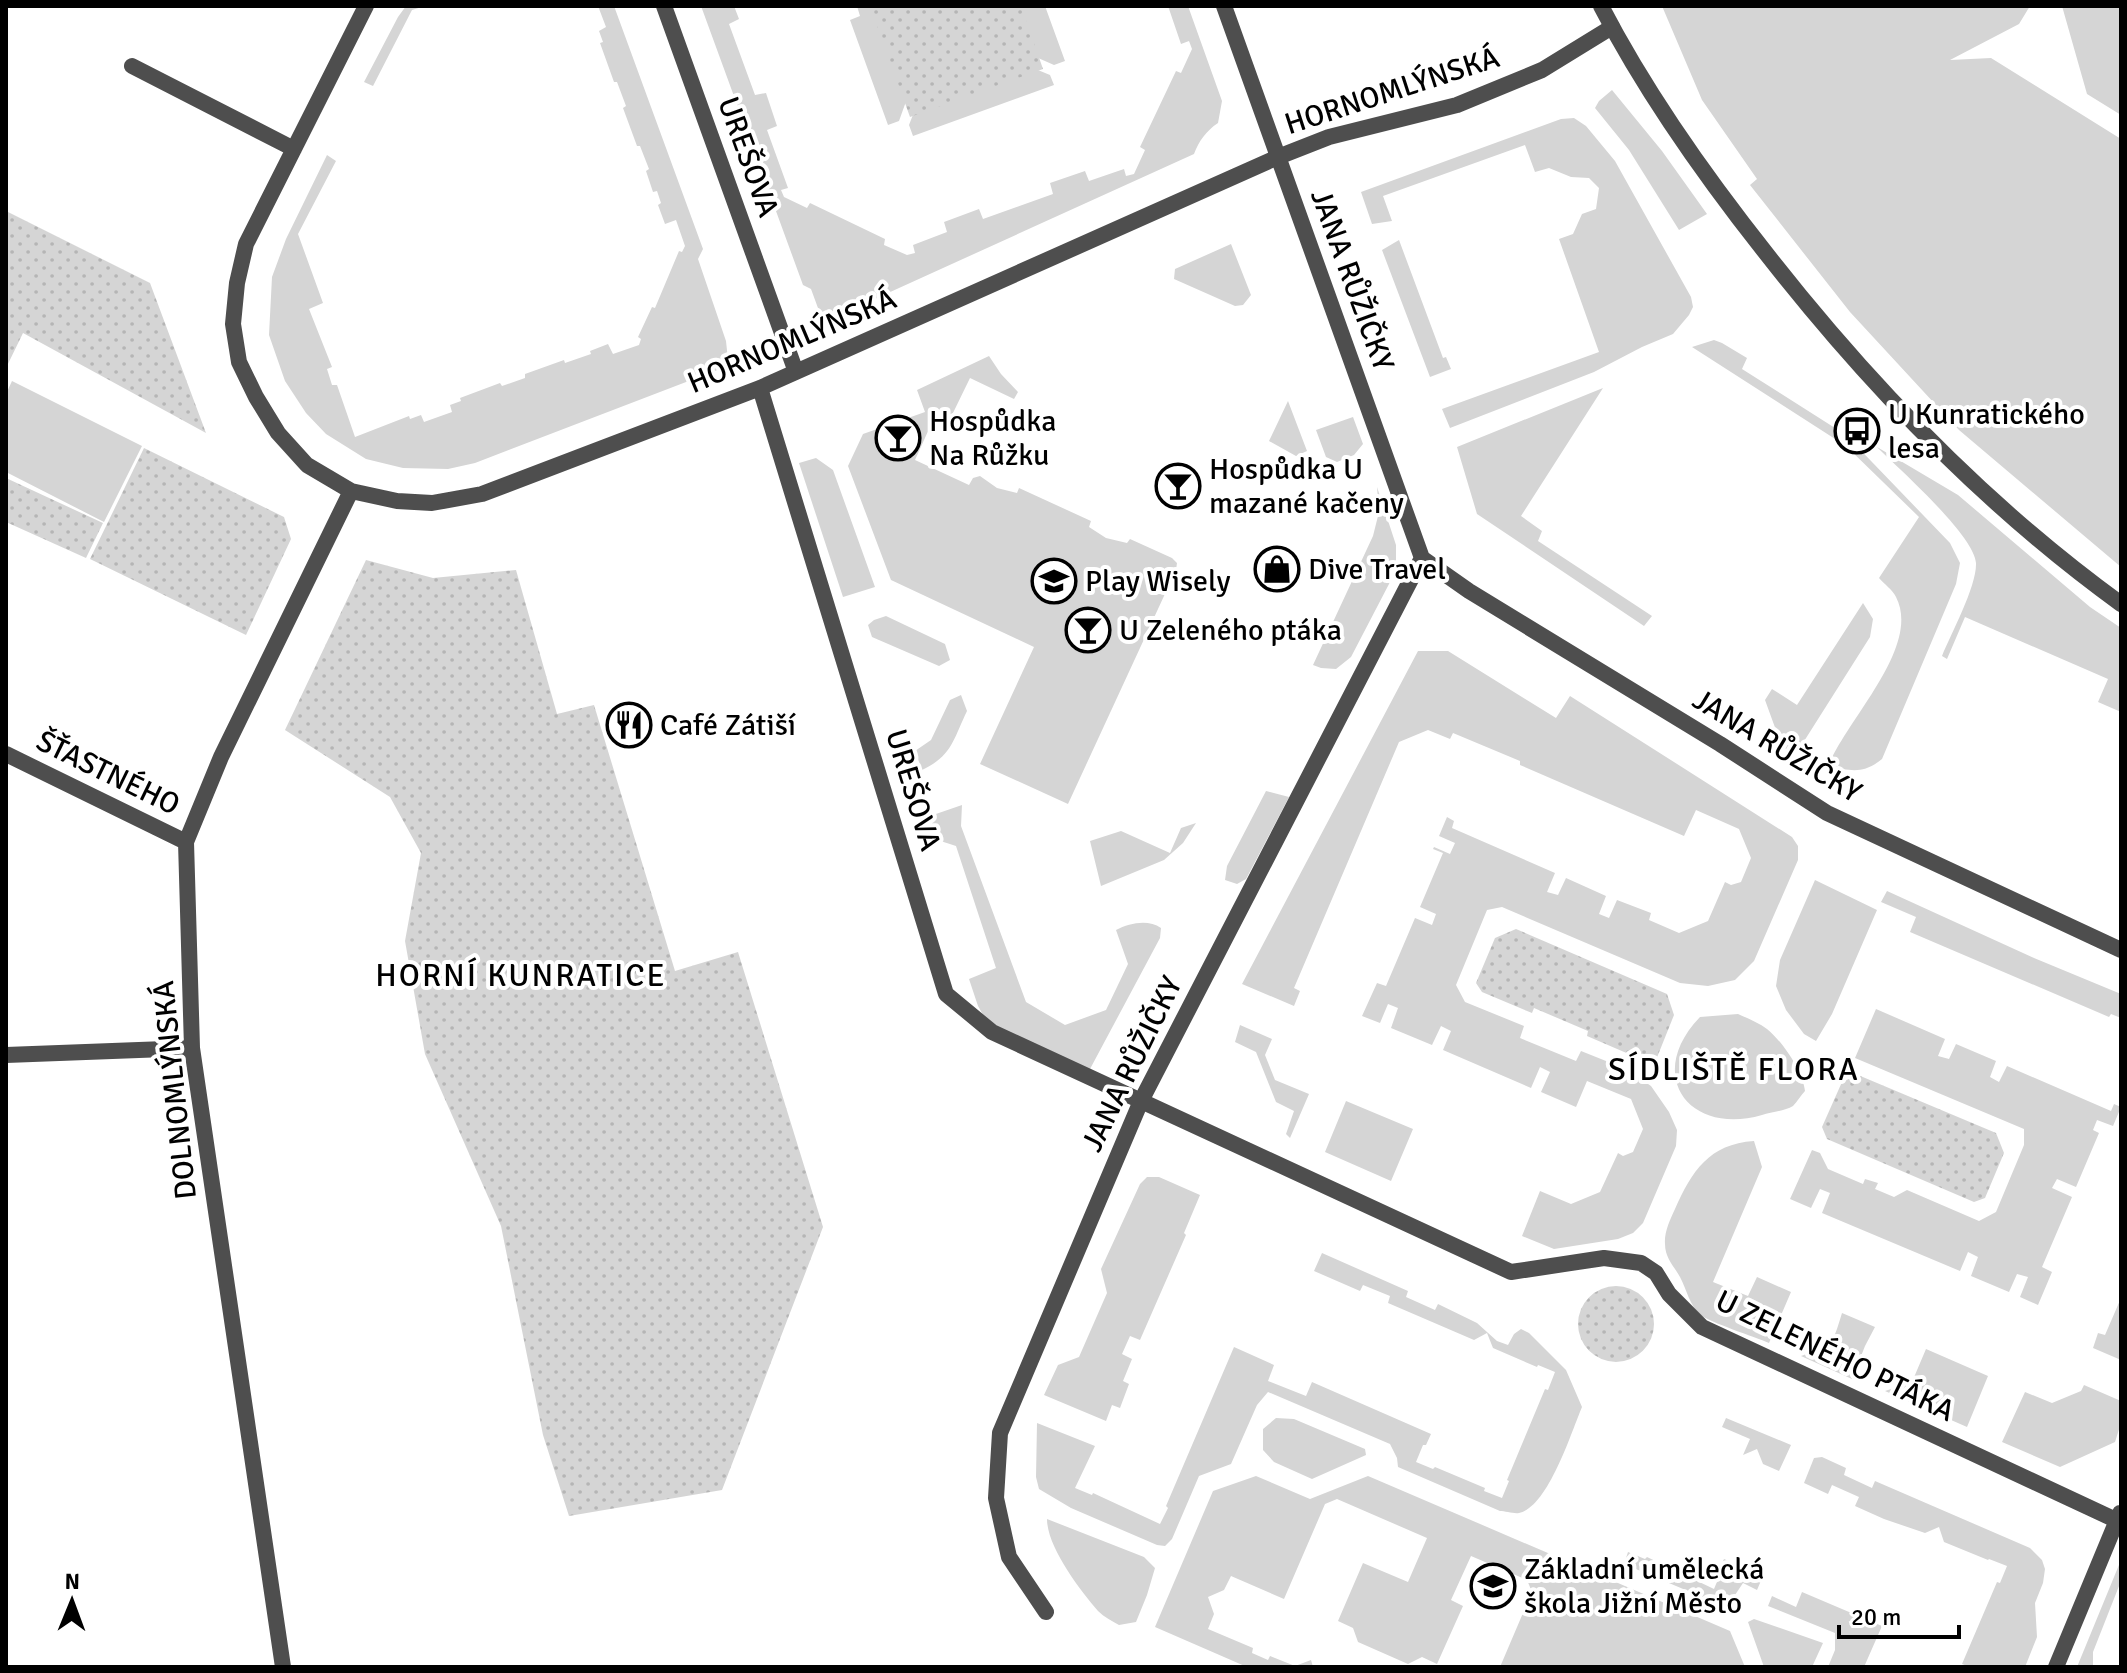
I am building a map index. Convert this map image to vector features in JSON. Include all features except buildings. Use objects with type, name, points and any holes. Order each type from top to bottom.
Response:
[{"type":"street","name":"UREŠOVA","points":[[664,6],[796,372]]},
{"type":"street","name":"JANA RŮŽIČKY","points":[[1224,6],[1422,558],[1469,591],[1827,813],[2121,950]]},
{"type":"street","points":[[1601,6],[1663,111],[1722,198],[1814,314],[1937,447],[2027,532],[2121,604]]},
{"type":"street","name":"HORNOMLÝNSKÁ","points":[[365,11],[246,244],[237,283],[233,324],[239,362],[256,397],[278,433],[307,465],[351,491],[397,501],[432,503],[482,494],[760,388],[1278,157],[1329,137],[1457,105],[1542,70],[1612,27]]},
{"type":"street","points":[[132,66],[294,149]]},
{"type":"street","name":"UREŠOVA","points":[[760,388],[946,994],[992,1032],[1141,1101]]},
{"type":"street","name":"DOLNOMLÝNSKÁ","points":[[283,1667],[192,1048],[186,842],[221,757],[351,491]]},
{"type":"street","name":"JANA RŮŽIČKY","points":[[1046,1612],[1009,1557],[996,1498],[1000,1433],[1141,1101],[1422,558]]},
{"type":"street","name":"ŠŤASTNÉHO","points":[[6,754],[186,842]]},
{"type":"street","points":[[6,1055],[192,1048]]},
{"type":"street","name":"U ZELENÉHO PTÁKA","points":[[1141,1101],[1511,1272],[1604,1258],[1641,1263],[1656,1273],[1669,1294],[1702,1327],[2119,1516]]},
{"type":"street","points":[[2056,1667],[2119,1516]]},
{"type":"shaded area","points":[[406,6],[425,6],[412,10],[373,86],[364,82],[398,17]]},
{"type":"shaded area","points":[[598,6],[614,6],[703,249],[698,259],[726,341],[728,360],[720,369],[475,463],[448,469],[403,468],[366,459],[326,434],[306,413],[285,381],[269,335],[272,277],[286,239],[327,155],[336,161],[298,234],[323,303],[309,309],[332,367],[327,369],[332,385],[337,385],[355,437],[409,416],[410,419],[421,415],[424,422],[452,412],[450,405],[461,401],[460,398],[500,383],[502,386],[525,378],[525,374],[564,360],[565,363],[591,354],[590,351],[608,344],[613,354],[639,345],[641,339],[638,337],[652,307],[655,308],[679,251],[682,252],[685,246],[676,220],[665,224],[657,191],[653,192],[646,171],[649,169],[640,146],[637,146],[623,108],[626,106],[600,43],[603,42],[599,31],[606,27]]},
{"type":"shaded area","points":[[701,6],[734,6],[739,19],[729,24],[755,95],[766,93],[777,126],[767,130],[788,188],[781,190],[784,197],[807,208],[810,203],[885,239],[884,245],[907,255],[915,253],[913,245],[947,232],[944,222],[979,209],[983,219],[1053,194],[1050,183],[1085,171],[1089,181],[1124,169],[1126,176],[1134,174],[1145,150],[1140,147],[1176,71],[1181,73],[1192,49],[1189,41],[1181,44],[1168,6],[1188,6],[1222,101],[1218,123],[1203,137],[1194,154],[833,318],[822,319],[811,289],[803,285]]},
{"type":"shaded area","points":[[857,6],[901,6],[923,54],[899,121],[888,125],[850,20],[860,16]]},
{"type":"shaded area","points":[[870,6],[1021,6],[1043,69],[910,117]]},
{"type":"shaded area","points":[[990,6],[1045,6],[1065,61],[1054,65],[995,39]]},
{"type":"shaded area","points":[[1662,6],[2030,6],[2019,24],[1950,60],[1991,58],[2121,139],[2121,567],[1959,430],[1850,312],[1750,185],[1757,179],[1702,100]]},
{"type":"shaded area","points":[[2062,6],[2121,6],[2121,115],[2087,94]]},
{"type":"shaded area","points":[[985,48],[1050,75],[1054,85],[913,136],[909,125],[933,63]]},
{"type":"shaded area","points":[[1612,90],[1662,151],[1707,214],[1679,230],[1629,150],[1595,108]]},
{"type":"shaded area","points":[[1574,118],[1586,126],[1615,161],[1691,297],[1693,307],[1673,334],[1594,372],[1450,428],[1442,409],[1599,352],[1559,239],[1573,234],[1582,214],[1596,209],[1599,188],[1589,178],[1571,177],[1549,168],[1535,172],[1525,145],[1383,196],[1392,221],[1372,224],[1361,192],[1561,119]]},
{"type":"shaded area","points":[[6,211],[150,283],[206,433],[23,333],[6,368]]},
{"type":"shaded area","points":[[1399,240],[1443,358],[1446,357],[1451,369],[1430,377],[1382,250]]},
{"type":"shaded area","points":[[1231,244],[1251,295],[1243,305],[1235,306],[1174,279],[1175,269]]},
{"type":"shaded area","points":[[1714,340],[1747,358],[1742,369],[1846,435],[1950,543],[1960,563],[1956,584],[1882,759],[1868,767],[1856,770],[1828,767],[1878,684],[1899,638],[1901,617],[1896,597],[1879,578],[1919,517],[1846,446],[1692,347]]},
{"type":"shaded area","points":[[989,356],[1018,392],[1014,399],[970,378],[952,415],[938,409],[915,460],[969,485],[973,478],[980,476],[997,488],[1017,493],[1019,488],[1091,521],[1089,527],[1106,538],[1127,543],[1130,539],[1177,563],[1068,804],[980,764],[1034,647],[891,580],[848,466],[863,434],[925,412],[917,390]]},
{"type":"shaded area","points":[[12,381],[142,446],[104,522],[6,472],[6,394]]},
{"type":"shaded area","points":[[1603,388],[1521,516],[1542,531],[1538,541],[1652,616],[1644,626],[1477,514],[1457,447]]},
{"type":"shaded area","points":[[1288,401],[1307,451],[1296,456],[1269,441]]},
{"type":"shaded area","points":[[1353,417],[1363,444],[1354,455],[1337,462],[1326,457],[1316,430]]},
{"type":"shaded area","points":[[1877,447],[1958,495],[2090,607],[2121,628],[2121,712],[2098,702],[2108,679],[1965,617],[1947,659],[1942,656],[1968,597],[1976,563],[1963,536],[1950,520]]},
{"type":"shaded area","points":[[144,448],[284,517],[291,539],[246,635],[90,559]]},
{"type":"shaded area","points":[[816,458],[833,470],[875,587],[843,597],[799,463]]},
{"type":"shaded area","points":[[6,478],[103,523],[86,558],[6,522]]},
{"type":"shaded area","points":[[1377,487],[1396,545],[1396,565],[1351,657],[1336,669],[1321,668],[1313,665],[1373,536],[1379,512]]},
{"type":"shaded area","points":[[366,560],[433,578],[516,570],[557,714],[594,705],[675,971],[738,952],[823,1227],[722,1490],[569,1516],[543,1435],[501,1226],[425,1054],[405,941],[421,853],[390,797],[285,730]]},
{"type":"shaded area","points":[[1863,603],[1873,619],[1870,637],[1801,746],[1791,754],[1781,744],[1765,700],[1772,689],[1797,705]]},
{"type":"shaded area","points":[[886,616],[945,644],[950,660],[939,666],[872,637],[868,625]]},
{"type":"shaded area","points":[[1418,651],[1448,651],[1556,718],[1570,696],[1792,837],[1798,846],[1798,860],[1754,961],[1735,980],[1708,986],[1680,983],[1502,907],[1487,910],[1456,985],[1465,1002],[1524,1026],[1520,1038],[1576,1061],[1581,1051],[1626,1069],[1651,1086],[1677,1130],[1676,1146],[1643,1223],[1633,1233],[1618,1239],[1554,1249],[1522,1236],[1540,1191],[1571,1204],[1600,1192],[1618,1153],[1623,1156],[1633,1152],[1643,1129],[1631,1099],[1587,1081],[1576,1107],[1541,1092],[1550,1072],[1540,1067],[1531,1088],[1443,1050],[1451,1031],[1441,1026],[1432,1045],[1391,1028],[1398,1008],[1388,1004],[1380,1023],[1362,1016],[1377,983],[1386,986],[1415,918],[1432,925],[1436,914],[1420,907],[1443,853],[1434,847],[1450,854],[1455,843],[1439,836],[1447,817],[1454,821],[1452,828],[1555,873],[1547,892],[1558,895],[1566,878],[1606,896],[1599,914],[1609,918],[1617,900],[1651,913],[1649,920],[1679,933],[1708,921],[1725,882],[1731,885],[1741,882],[1751,858],[1739,829],[1696,810],[1684,836],[1453,733],[1450,739],[1428,730],[1399,742],[1294,988],[1300,991],[1294,1006],[1242,984]]},
{"type":"shaded area","points":[[961,695],[967,711],[955,739],[940,759],[922,770],[915,751],[931,740],[950,700]]},
{"type":"shaded area","points":[[1266,791],[1289,797],[1246,879],[1237,884],[1225,880],[1227,866]]},
{"type":"shaded area","points":[[962,805],[961,826],[1026,1002],[1065,1025],[1106,1010],[1128,964],[1116,930],[1139,923],[1161,928],[1160,938],[1090,1069],[1000,1029],[986,1020],[978,1006],[969,979],[996,968],[956,846],[922,835],[923,824],[933,815]]},
{"type":"shaded area","points":[[1196,823],[1183,843],[1164,860],[1101,886],[1090,841],[1121,831],[1170,853],[1181,828]]},
{"type":"shaded area","points":[[1815,880],[1877,910],[1832,1014],[1816,1041],[1804,1034],[1786,1010],[1776,986],[1780,960]]},
{"type":"shaded area","points":[[1887,891],[2121,994],[2121,1018],[2111,1014],[2109,1017],[1910,932],[1916,917],[1881,902]]},
{"type":"shaded area","points":[[1516,929],[1667,994],[1674,1015],[1656,1060],[1645,1061],[1587,1036],[1588,1031],[1534,1008],[1532,1013],[1482,992],[1476,983],[1495,938]]},
{"type":"shaded area","points":[[1876,1009],[1945,1039],[1938,1056],[1949,1059],[1956,1044],[1996,1061],[1990,1077],[1999,1082],[2007,1066],[2111,1111],[2114,1104],[2121,1107],[2113,1126],[2097,1120],[2093,1130],[2099,1133],[2076,1187],[2057,1179],[2052,1188],[2072,1197],[2042,1267],[2052,1272],[2038,1305],[2020,1297],[2028,1277],[2017,1274],[2009,1292],[1971,1276],[1978,1257],[1968,1252],[1960,1271],[1822,1213],[1830,1193],[1820,1189],[1811,1208],[1790,1199],[1812,1150],[1820,1153],[1828,1169],[1863,1184],[1865,1179],[1878,1183],[1875,1189],[1894,1197],[1907,1190],[1979,1221],[1996,1212],[2024,1145],[2024,1129],[1855,1058]]},
{"type":"shaded area","points":[[1738,1014],[1767,1029],[1791,1058],[1805,1091],[1793,1106],[1736,1119],[1714,1117],[1696,1109],[1683,1096],[1676,1079],[1676,1060],[1684,1039],[1700,1017]]},
{"type":"shaded area","points":[[1240,1025],[1272,1039],[1265,1055],[1275,1080],[1309,1094],[1290,1138],[1286,1134],[1294,1111],[1276,1102],[1256,1052],[1235,1042]]},
{"type":"shaded area","points":[[1858,1075],[1996,1133],[2004,1153],[1985,1198],[1974,1202],[1827,1139],[1822,1127],[1842,1082]]},
{"type":"shaded area","points":[[1346,1101],[1413,1129],[1391,1181],[1325,1152]]},
{"type":"shaded area","points":[[1754,1141],[1762,1167],[1713,1282],[1748,1296],[1757,1277],[1791,1292],[1769,1343],[1701,1315],[1691,1302],[1665,1249],[1671,1217],[1688,1183],[1704,1162],[1725,1148]]},
{"type":"shaded area","points":[[1147,1177],[1159,1177],[1200,1195],[1140,1340],[1130,1336],[1122,1354],[1132,1359],[1123,1381],[1129,1384],[1120,1408],[1112,1405],[1106,1421],[1044,1395],[1058,1365],[1079,1357],[1107,1293],[1101,1269],[1140,1184]]},
{"type":"shaded area","points":[[1322,1253],[1408,1291],[1406,1297],[1435,1310],[1438,1304],[1477,1323],[1497,1341],[1508,1345],[1521,1329],[1529,1333],[1566,1370],[1582,1407],[1549,1484],[1530,1508],[1519,1513],[1500,1511],[1398,1467],[1390,1444],[1268,1392],[1257,1405],[1231,1464],[1199,1476],[1172,1539],[1165,1546],[1071,1508],[1039,1489],[1036,1477],[1037,1423],[1095,1446],[1075,1488],[1093,1493],[1160,1524],[1234,1347],[1274,1365],[1268,1381],[1306,1396],[1312,1382],[1431,1434],[1416,1462],[1433,1469],[1435,1467],[1502,1498],[1545,1389],[1548,1390],[1555,1372],[1493,1348],[1487,1333],[1474,1340],[1388,1303],[1390,1296],[1363,1285],[1360,1291],[1314,1271]]},
{"type":"shaded area","points":[[1616,1286],[1631,1289],[1643,1297],[1651,1309],[1654,1324],[1651,1339],[1643,1351],[1631,1359],[1616,1362],[1601,1359],[1589,1351],[1581,1339],[1578,1324],[1581,1309],[1589,1297],[1601,1289]]},
{"type":"shaded area","points":[[2121,1298],[2121,1360],[2093,1348],[2098,1333],[2105,1335]]},
{"type":"shaded area","points":[[1842,1313],[1875,1327],[1852,1379],[1801,1356],[1830,1342]]},
{"type":"shaded area","points":[[1926,1349],[1988,1376],[1967,1427],[1885,1391],[1912,1382]]},
{"type":"shaded area","points":[[2084,1385],[2121,1401],[2121,1423],[2115,1442],[2060,1467],[2002,1442],[2025,1392],[2052,1403],[2081,1391]]},
{"type":"shaded area","points":[[1276,1418],[1294,1419],[1365,1449],[1366,1455],[1312,1479],[1274,1462],[1263,1450],[1263,1429]]},
{"type":"shaded area","points":[[1726,1418],[1791,1445],[1779,1471],[1763,1464],[1757,1449],[1743,1455],[1750,1439],[1722,1427]]},
{"type":"shaded area","points":[[1822,1457],[1846,1468],[1844,1475],[1872,1488],[1875,1481],[2030,1548],[2042,1560],[2045,1569],[2043,1583],[2035,1603],[2037,1637],[2025,1667],[1970,1667],[1962,1664],[1997,1582],[2000,1583],[2007,1566],[1944,1542],[1939,1527],[1925,1533],[1855,1506],[1859,1497],[1832,1485],[1828,1494],[1804,1483],[1814,1458]]},
{"type":"shaded area","points":[[1256,1476],[1310,1499],[1368,1476],[1730,1631],[1745,1667],[1500,1667],[1532,1592],[1527,1580],[1471,1556],[1451,1600],[1463,1606],[1437,1664],[1422,1657],[1408,1664],[1358,1642],[1353,1628],[1338,1621],[1363,1563],[1408,1582],[1427,1538],[1337,1499],[1325,1504],[1284,1599],[1231,1576],[1224,1590],[1208,1597],[1214,1614],[1208,1629],[1253,1648],[1252,1653],[1268,1660],[1270,1656],[1295,1666],[1311,1660],[1313,1667],[1247,1667],[1155,1627],[1213,1491]]},
{"type":"shaded area","points":[[1047,1519],[1144,1557],[1155,1568],[1136,1622],[1119,1625],[1098,1611],[1058,1555]]},
{"type":"shaded area","points":[[1628,1552],[1645,1559],[1647,1557],[1714,1589],[1724,1559],[1763,1576],[1757,1590],[1743,1583],[1733,1598],[1721,1605],[1624,1564]]},
{"type":"shaded area","points":[[2121,1560],[2121,1581],[2093,1652],[2093,1667],[2077,1667]]},
{"type":"shaded area","points":[[1802,1592],[1882,1626],[1864,1667],[1828,1667],[1835,1650],[1835,1633],[1768,1606],[1772,1596],[1796,1607]]},
{"type":"shaded area","points":[[1754,1619],[1823,1643],[1812,1667],[1764,1667],[1748,1622]]},
{"type":"place","name":"U Kunratického lesa","points":[[1857,431]]},
{"type":"place","name":"Hospůdka Na Růžku","points":[[898,438]]},
{"type":"place","name":"Hospůdka U mazané kačeny","points":[[1178,486]]},
{"type":"place","name":"Dive Travel","points":[[1277,569]]},
{"type":"place","name":"Play Wisely","points":[[1054,581]]},
{"type":"place","name":"U Zeleného ptáka","points":[[1088,630]]},
{"type":"place","name":"Café Zátiší","points":[[629,725]]},
{"type":"place","name":"Základní umělecká škola Jižní Město","points":[[1493,1586]]},
{"type":"district","name":"HORNÍ KUNRATICE","points":[[521,975]]},
{"type":"district","name":"SÍDLIŠTĚ FLORA","points":[[1734,1069]]}]
